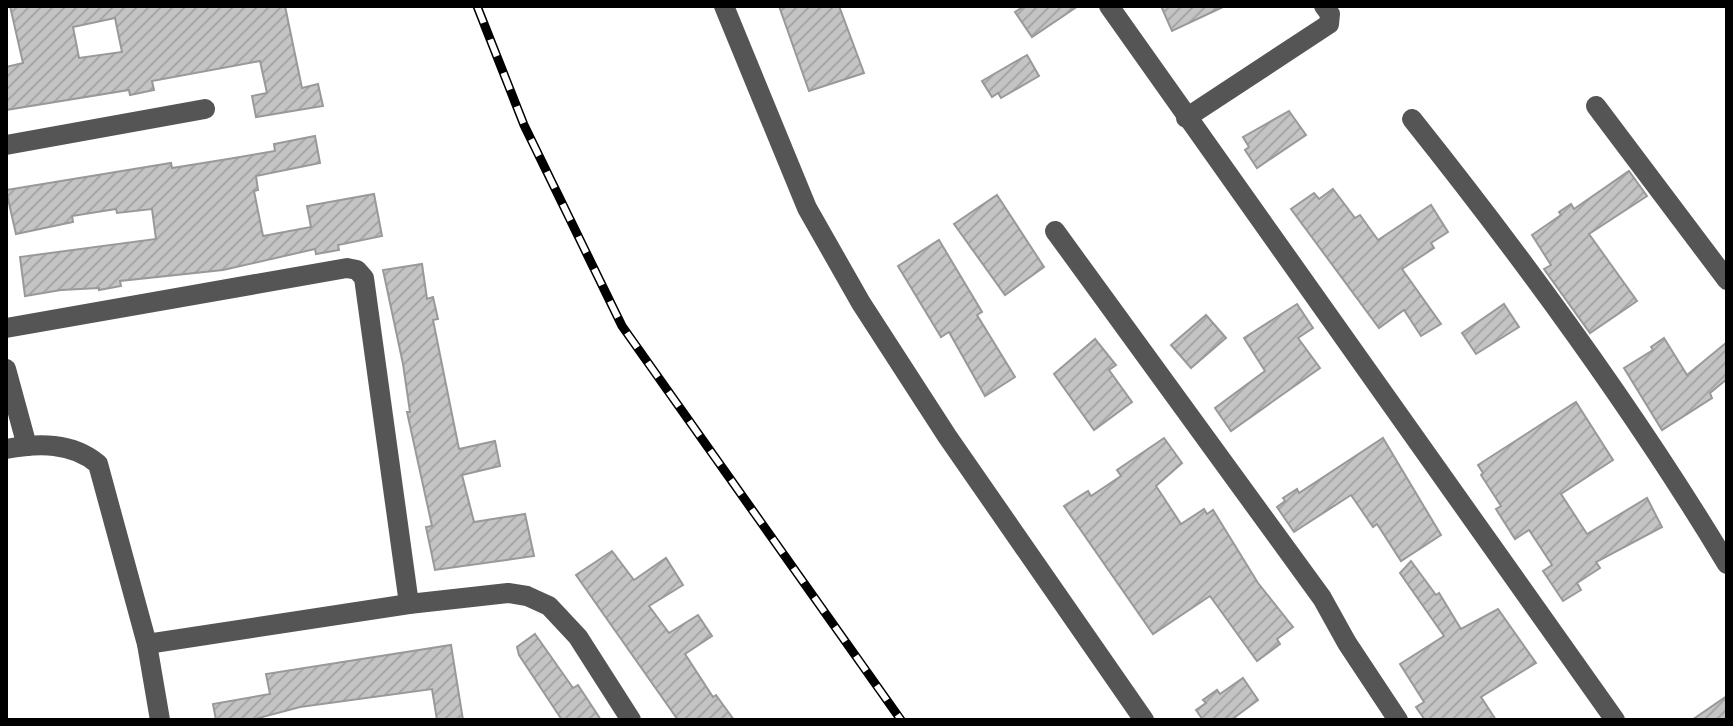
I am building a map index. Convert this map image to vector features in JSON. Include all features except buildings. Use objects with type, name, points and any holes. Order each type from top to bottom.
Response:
[{"type":"street","points":[[724,6],[807,208],[861,303],[947,436],[1144,720]]},
{"type":"street","points":[[1109,6],[1615,720]]},
{"type":"street","points":[[1186,118],[1329,24],[1330,14],[1324,6]]},
{"type":"street","points":[[1596,106],[1727,280]]},
{"type":"street","points":[[6,145],[205,109]]},
{"type":"street","points":[[1412,119],[1510,242],[1622,397],[1727,564]]},
{"type":"street","points":[[1055,231],[1200,426],[1251,505],[1322,598],[1347,643],[1398,720]]},
{"type":"street","points":[[6,328],[347,268],[357,270],[364,278],[409,604]]},
{"type":"street","points":[[6,369],[27,446]]},
{"type":"street","points":[[6,449],[27,446],[81,449],[98,464],[147,644],[160,720]]},
{"type":"street","points":[[147,644],[409,604],[508,593],[527,596],[549,606],[578,637],[631,720]]},
{"type":"railway","points":[[477,6],[524,125],[622,326],[901,720]]}]
